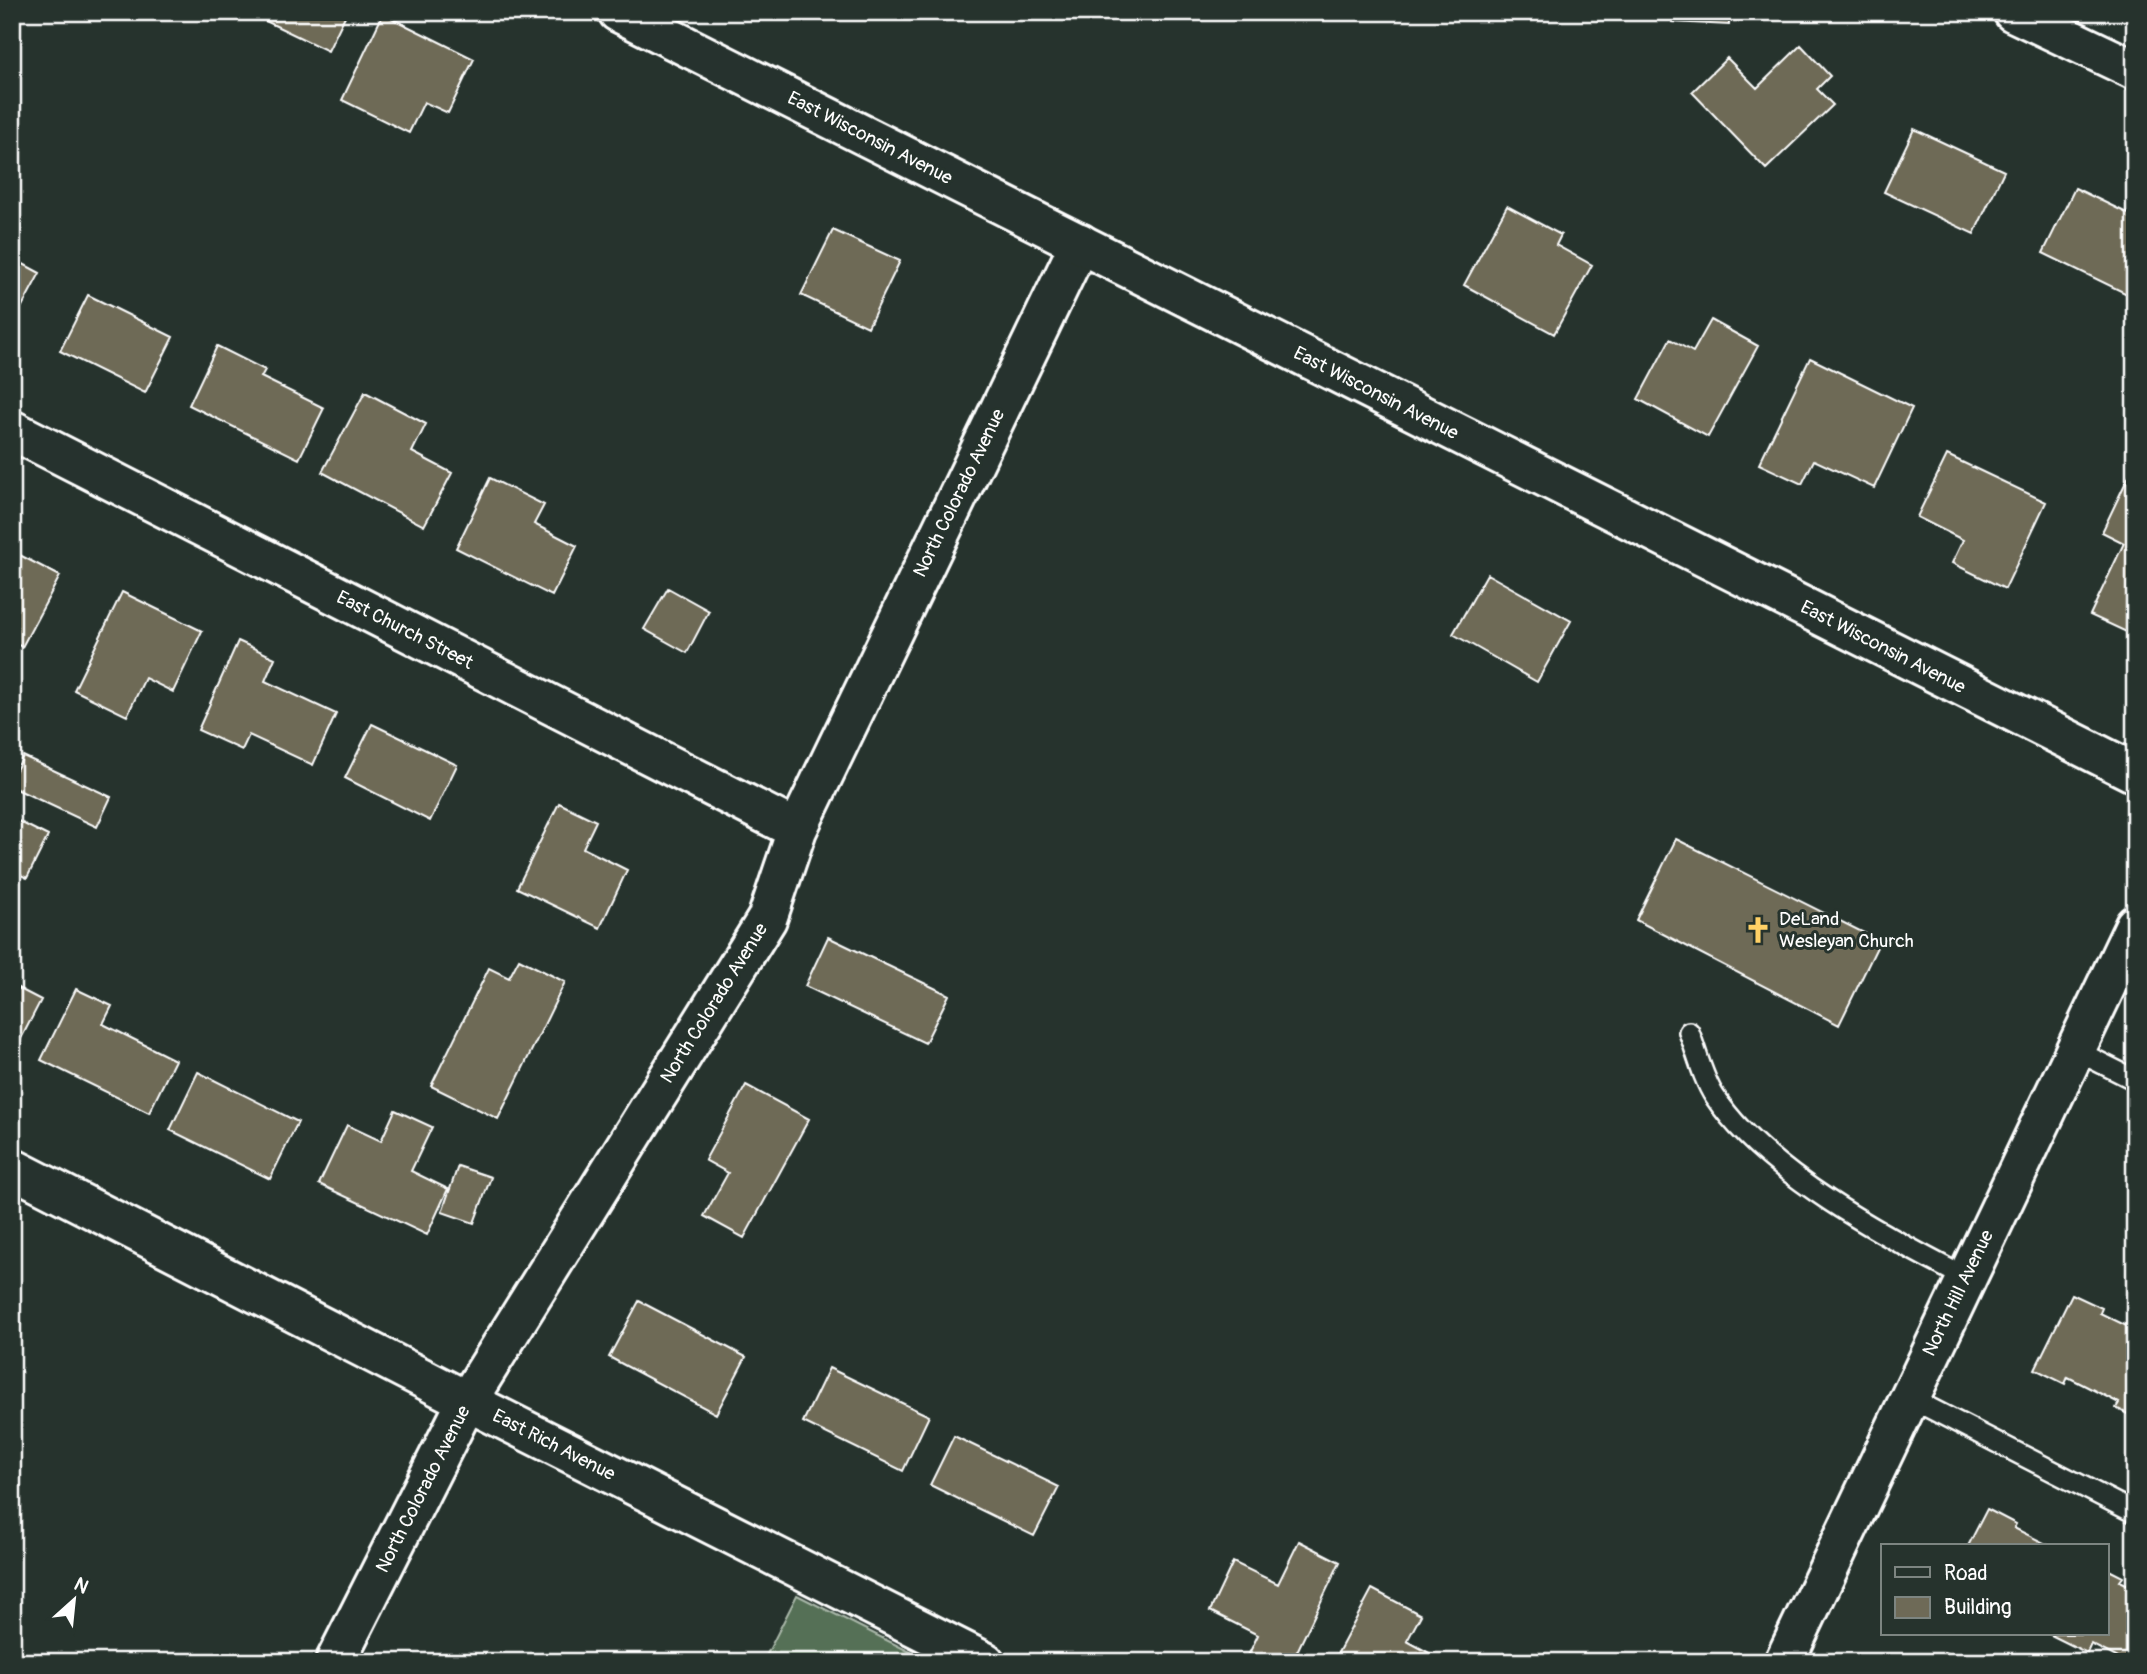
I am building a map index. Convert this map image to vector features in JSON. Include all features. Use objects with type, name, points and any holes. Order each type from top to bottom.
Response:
[{"type":"street","name":"East Wisconsin Avenue","points":[[618,12],[2135,773]]},
{"type":"street","points":[[2013,12],[2135,70]]},
{"type":"street","name":"North Colorado Avenue","points":[[335,1662],[467,1401],[767,919],[797,830],[1080,243]]},
{"type":"street","name":"East Church Street","points":[[12,430],[797,830]]},
{"type":"street","name":"North Hill Avenue","points":[[1784,1662],[2135,925]]},
{"type":"street","name":"East Rich Avenue","points":[[12,1168],[985,1662]]},
{"type":"lane","points":[[1689,1032],[1714,1095],[1737,1126],[1776,1162],[1907,1248],[1966,1278]]},
{"type":"lane","points":[[2075,1050],[2135,1080]]},
{"type":"lane","points":[[1908,1397],[2135,1513]]},
{"type":"green space","points":[[797,1595],[930,1662],[763,1662]]},
{"type":"building","points":[[247,12],[347,12],[328,51]]},
{"type":"building","points":[[1672,12],[1729,12],[1729,25],[1672,22]]},
{"type":"building","points":[[383,14],[474,59],[448,113],[424,102],[409,133],[342,100]]},
{"type":"building","points":[[1801,45],[1830,76],[1817,89],[1833,105],[1766,169],[1692,92],[1727,58],[1757,88]]},
{"type":"building","points":[[1914,129],[2004,171],[1974,234],[1884,192]]},
{"type":"building","points":[[2075,188],[2135,217],[2135,279],[2127,294],[2043,253]]},
{"type":"building","points":[[1507,206],[1561,235],[1556,245],[1592,265],[1554,334],[1464,285]]},
{"type":"building","points":[[833,230],[900,261],[868,327],[801,295]]},
{"type":"building","points":[[12,258],[40,273],[12,325]]},
{"type":"building","points":[[88,295],[173,337],[145,393],[60,351]]},
{"type":"building","points":[[1711,320],[1758,346],[1708,437],[1638,399],[1670,339],[1693,352]]},
{"type":"building","points":[[217,346],[265,370],[261,377],[324,408],[299,459],[189,405]]},
{"type":"building","points":[[1810,358],[1912,408],[1874,488],[1814,460],[1802,484],[1759,464]]},
{"type":"building","points":[[365,392],[426,424],[412,452],[452,473],[424,526],[322,472]]},
{"type":"building","points":[[1947,455],[2046,502],[2005,589],[1952,563],[1963,540],[1917,517]]},
{"type":"building","points":[[2134,465],[2135,636],[2090,615],[2124,543],[2102,532]]},
{"type":"building","points":[[490,478],[544,505],[534,524],[577,546],[552,596],[456,548]]},
{"type":"building","points":[[12,551],[60,576],[22,647],[12,642]]},
{"type":"building","points":[[1487,574],[1571,621],[1537,682],[1453,634]]},
{"type":"building","points":[[668,588],[709,611],[687,653],[644,629]]},
{"type":"building","points":[[122,592],[202,631],[173,692],[145,678],[127,716],[74,690]]},
{"type":"building","points":[[238,641],[275,658],[265,681],[336,714],[313,765],[249,735],[242,750],[198,730]]},
{"type":"building","points":[[372,724],[457,765],[430,821],[345,778]]},
{"type":"building","points":[[23,756],[111,797],[97,827],[12,787],[12,778]]},
{"type":"building","points":[[559,803],[596,821],[583,848],[627,870],[600,928],[517,888]]},
{"type":"building","points":[[12,818],[48,836],[27,878],[12,871]]},
{"type":"building","name":"DeLand Wesleyan Church","points":[[1676,839],[1880,941],[1839,1025],[1636,920]]},
{"type":"building","points":[[828,937],[949,995],[925,1043],[805,986]]},
{"type":"building","points":[[519,959],[565,982],[498,1119],[431,1086],[489,968],[509,978]]},
{"type":"building","points":[[12,985],[41,1000],[12,1056]]},
{"type":"building","points":[[76,989],[112,1006],[103,1024],[175,1060],[149,1113],[41,1060]]},
{"type":"building","points":[[198,1072],[298,1122],[270,1179],[170,1130]]},
{"type":"building","points":[[746,1085],[809,1119],[744,1238],[704,1216],[728,1173],[705,1160]]},
{"type":"building","points":[[395,1110],[432,1127],[411,1171],[448,1189],[427,1235],[319,1184],[347,1125],[381,1141]]},
{"type":"building","points":[[458,1166],[491,1177],[474,1223],[442,1212]]},
{"type":"building","points":[[2072,1294],[2102,1308],[2100,1313],[2135,1330],[2135,1418],[2116,1408],[2119,1403],[2068,1377],[2065,1384],[2035,1369]]},
{"type":"building","points":[[639,1301],[746,1357],[716,1414],[609,1357]]},
{"type":"building","points":[[829,1368],[929,1416],[903,1471],[803,1422]]},
{"type":"building","points":[[954,1436],[1059,1487],[1034,1536],[930,1485]]},
{"type":"building","points":[[1987,1509],[2016,1524],[2014,1528],[2046,1544],[1969,1544]]},
{"type":"building","points":[[1299,1541],[1340,1562],[1292,1662],[1245,1662],[1258,1635],[1210,1611],[1233,1562],[1278,1584]]},
{"type":"building","points":[[2108,1570],[2123,1577],[2120,1581],[2135,1588],[2135,1662],[2126,1662],[2091,1644],[2087,1653],[2053,1636],[2108,1636]]},
{"type":"building","points":[[1372,1589],[1421,1615],[1407,1641],[1446,1662],[1333,1662]]},
{"type":"building","points":[[1944,1652],[1964,1662],[1939,1662]]},
{"type":"place","name":"DeLand Wesleyan Church","points":[[1758,930]]}]
